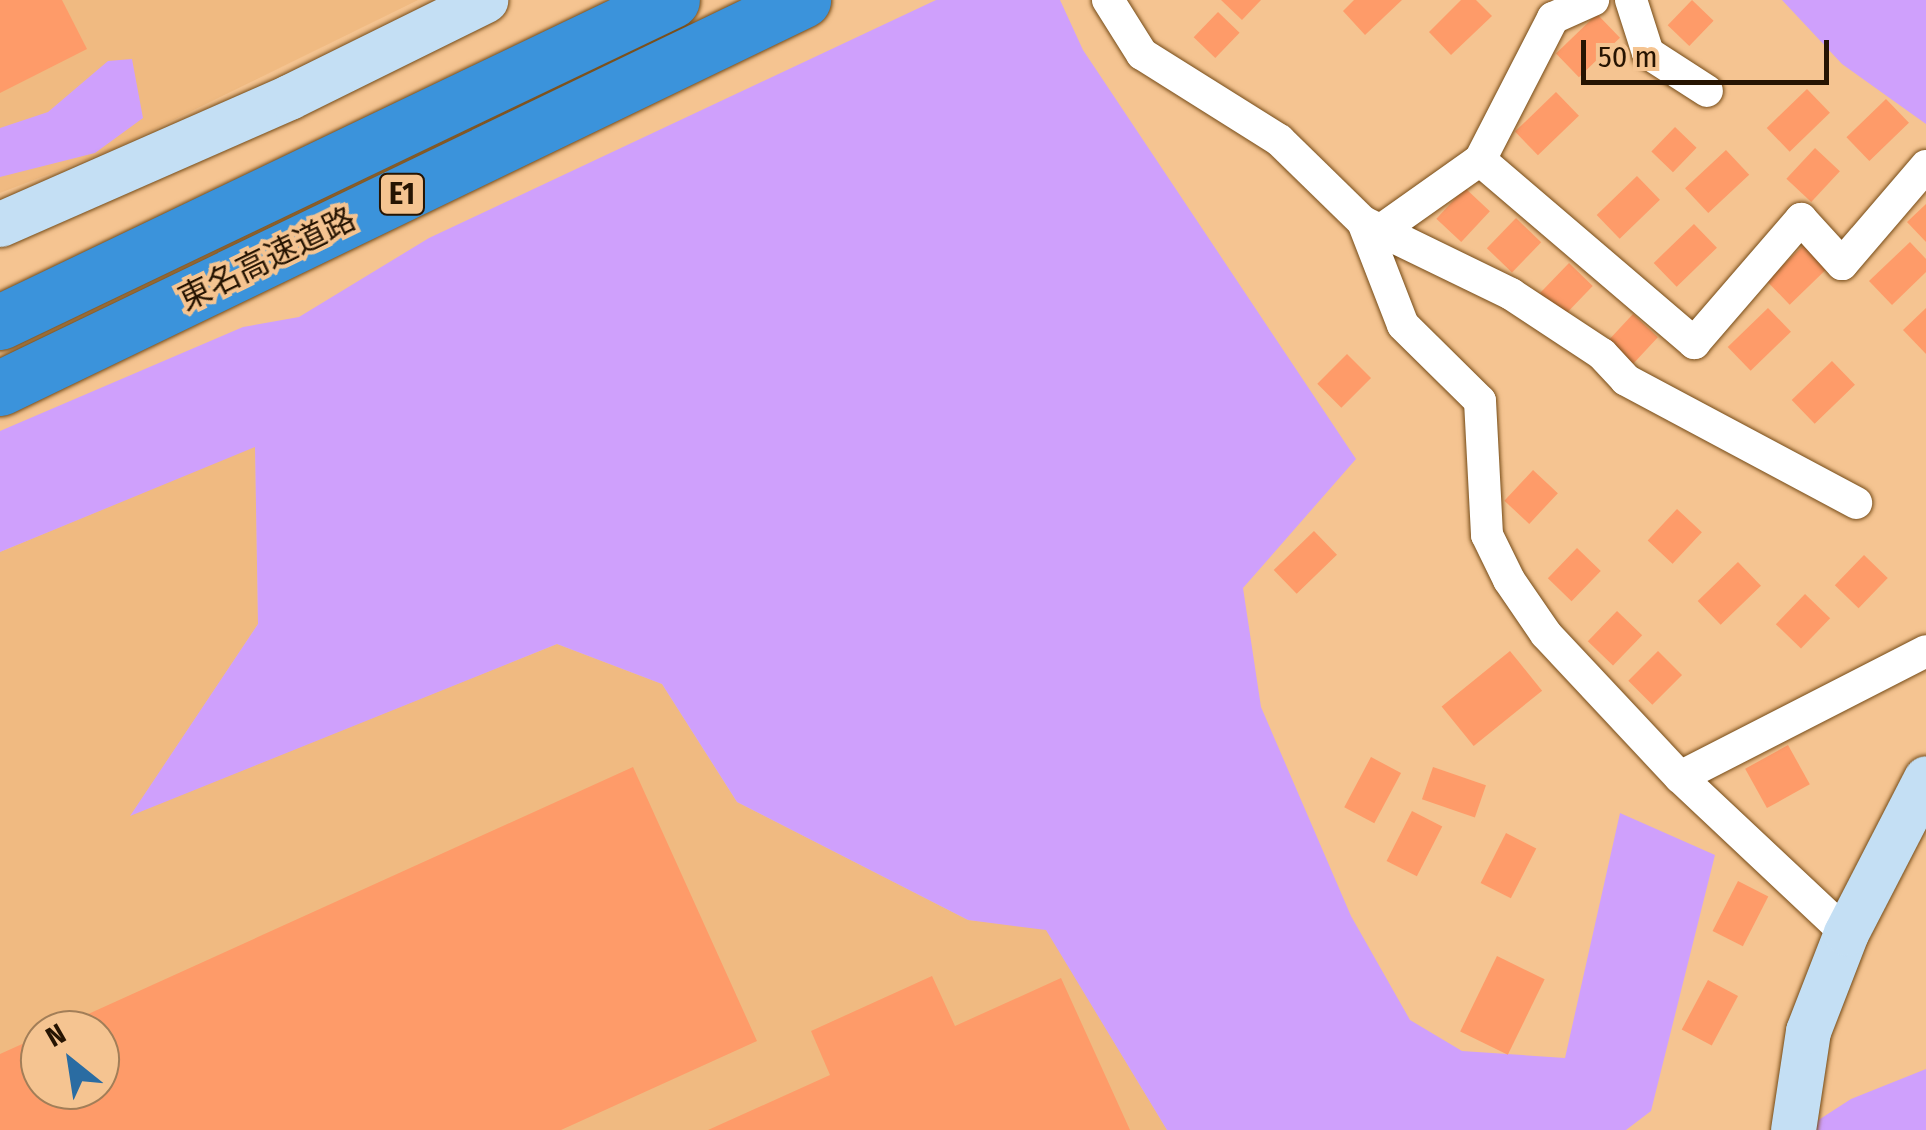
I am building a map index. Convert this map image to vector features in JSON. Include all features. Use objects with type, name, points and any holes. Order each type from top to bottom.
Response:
[{"type":"highway","name":"東名高速道路","points":[[0,322],[672,0]]},
{"type":"highway","name":"東名高速道路","points":[[0,388],[804,0]]},
{"type":"street","points":[[0,224],[290,97],[485,0]]},
{"type":"street","points":[[1108,0],[1142,54],[1279,140],[1372,226],[1512,294],[1602,354],[1626,380],[1856,504]]},
{"type":"street","points":[[1372,226],[1480,160],[1553,18],[1592,0]]},
{"type":"street","points":[[1630,0],[1648,53],[1707,90]]},
{"type":"street","points":[[1480,160],[1694,342],[1801,219],[1842,264],[1926,166]]},
{"type":"street","points":[[1372,226],[1402,325],[1480,402],[1487,535],[1509,580],[1546,634],[1680,777],[1846,934]]},
{"type":"street","points":[[1680,777],[1926,651]]},
{"type":"street","points":[[1793,1130],[1808,1031],[1846,934],[1926,778]]},
{"type":"shaded area","points":[[0,0],[418,0],[114,149],[0,193]]},
{"type":"shaded area","points":[[936,0],[1060,0],[1083,50],[1356,459],[1243,588],[1261,707],[1351,916],[1410,1020],[1462,1051],[1565,1058],[1620,813],[1715,855],[1651,1111],[1626,1130],[1167,1130],[1046,930],[968,920],[737,802],[662,684],[557,644],[130,816],[258,624],[255,447],[0,552],[0,431],[243,327],[299,317],[429,238]]},
{"type":"shaded area","points":[[1782,0],[1926,0],[1926,124],[1842,64]]},
{"type":"shaded area","points":[[132,59],[143,118],[95,153],[0,177],[0,128],[48,112],[108,61]]},
{"type":"shaded area","points":[[255,446],[258,624],[131,815],[557,644],[662,684],[737,802],[968,920],[1046,929],[1167,1130],[0,1130],[0,552]]},
{"type":"shaded area","points":[[1926,1069],[1926,1130],[1803,1130],[1851,1099]]},
{"type":"building","points":[[0,0],[62,0],[87,49],[0,93]]},
{"type":"building","points":[[1221,0],[1261,0],[1242,20]]},
{"type":"building","points":[[1354,0],[1402,0],[1365,35],[1343,11]]},
{"type":"building","points":[[1461,0],[1476,0],[1492,16],[1451,55],[1429,32]]},
{"type":"building","points":[[1692,0],[1714,21],[1689,46],[1668,25]]},
{"type":"building","points":[[1218,12],[1240,33],[1215,58],[1194,37]]},
{"type":"building","points":[[1597,14],[1620,38],[1579,77],[1556,54]]},
{"type":"building","points":[[1807,89],[1830,113],[1790,152],[1767,128]]},
{"type":"building","points":[[1556,92],[1579,116],[1538,155],[1515,132]]},
{"type":"building","points":[[1886,99],[1909,123],[1869,161],[1846,137]]},
{"type":"building","points":[[1675,127],[1697,148],[1673,172],[1651,151]]},
{"type":"building","points":[[1815,148],[1840,171],[1811,202],[1786,179]]},
{"type":"building","points":[[1726,150],[1749,175],[1708,213],[1685,188]]},
{"type":"building","points":[[1637,176],[1660,200],[1620,239],[1597,215]]},
{"type":"building","points":[[1465,188],[1490,211],[1461,242],[1436,219]]},
{"type":"building","points":[[1926,204],[1926,242],[1907,222]]},
{"type":"building","points":[[1516,218],[1541,242],[1512,273],[1487,248]]},
{"type":"building","points":[[1694,224],[1717,248],[1677,287],[1654,263]]},
{"type":"building","points":[[1807,242],[1830,266],[1790,305],[1767,281]]},
{"type":"building","points":[[1910,242],[1926,259],[1926,272],[1892,305],[1869,281]]},
{"type":"building","points":[[1569,263],[1593,286],[1564,316],[1540,293]]},
{"type":"building","points":[[1768,308],[1791,332],[1751,371],[1728,347]]},
{"type":"building","points":[[1926,308],[1926,354],[1903,330]]},
{"type":"building","points":[[1633,314],[1658,337],[1629,368],[1604,345]]},
{"type":"building","points":[[1347,354],[1371,378],[1341,408],[1317,384]]},
{"type":"building","points":[[1832,361],[1855,385],[1815,424],[1792,400]]},
{"type":"building","points":[[1533,470],[1558,493],[1529,524],[1504,501]]},
{"type":"building","points":[[1677,509],[1702,532],[1673,564],[1648,540]]},
{"type":"building","points":[[1314,531],[1337,555],[1297,594],[1274,570]]},
{"type":"building","points":[[1577,548],[1601,571],[1572,601],[1548,578]]},
{"type":"building","points":[[1864,555],[1888,578],[1859,608],[1835,585]]},
{"type":"building","points":[[1738,562],[1761,586],[1721,625],[1698,601]]},
{"type":"building","points":[[1805,594],[1830,618],[1801,649],[1776,624]]},
{"type":"building","points":[[1617,611],[1642,635],[1613,666],[1588,641]]},
{"type":"building","points":[[1510,651],[1542,691],[1474,746],[1442,706]]},
{"type":"building","points":[[1658,651],[1682,675],[1652,705],[1628,681]]},
{"type":"building","points":[[1788,745],[1810,784],[1767,808],[1745,769]]},
{"type":"building","points":[[1371,757],[1401,773],[1374,823],[1344,807]]},
{"type":"building","points":[[633,767],[757,1041],[561,1130],[0,1130],[0,1054],[20,1045],[20,1110],[120,1110],[120,1010],[97,1010]]},
{"type":"building","points":[[1433,767],[1486,785],[1475,817],[1422,799]]},
{"type":"building","points":[[1412,811],[1442,826],[1417,876],[1387,861]]},
{"type":"building","points":[[1506,833],[1536,848],[1511,898],[1481,883]]},
{"type":"building","points":[[1738,881],[1768,896],[1743,946],[1713,931]]},
{"type":"building","points":[[1497,956],[1545,979],[1508,1055],[1460,1031]]},
{"type":"building","points":[[932,976],[955,1026],[1061,978],[1130,1130],[708,1130],[830,1075],[811,1031]]},
{"type":"building","points":[[1708,980],[1738,996],[1712,1045],[1682,1029]]}]
